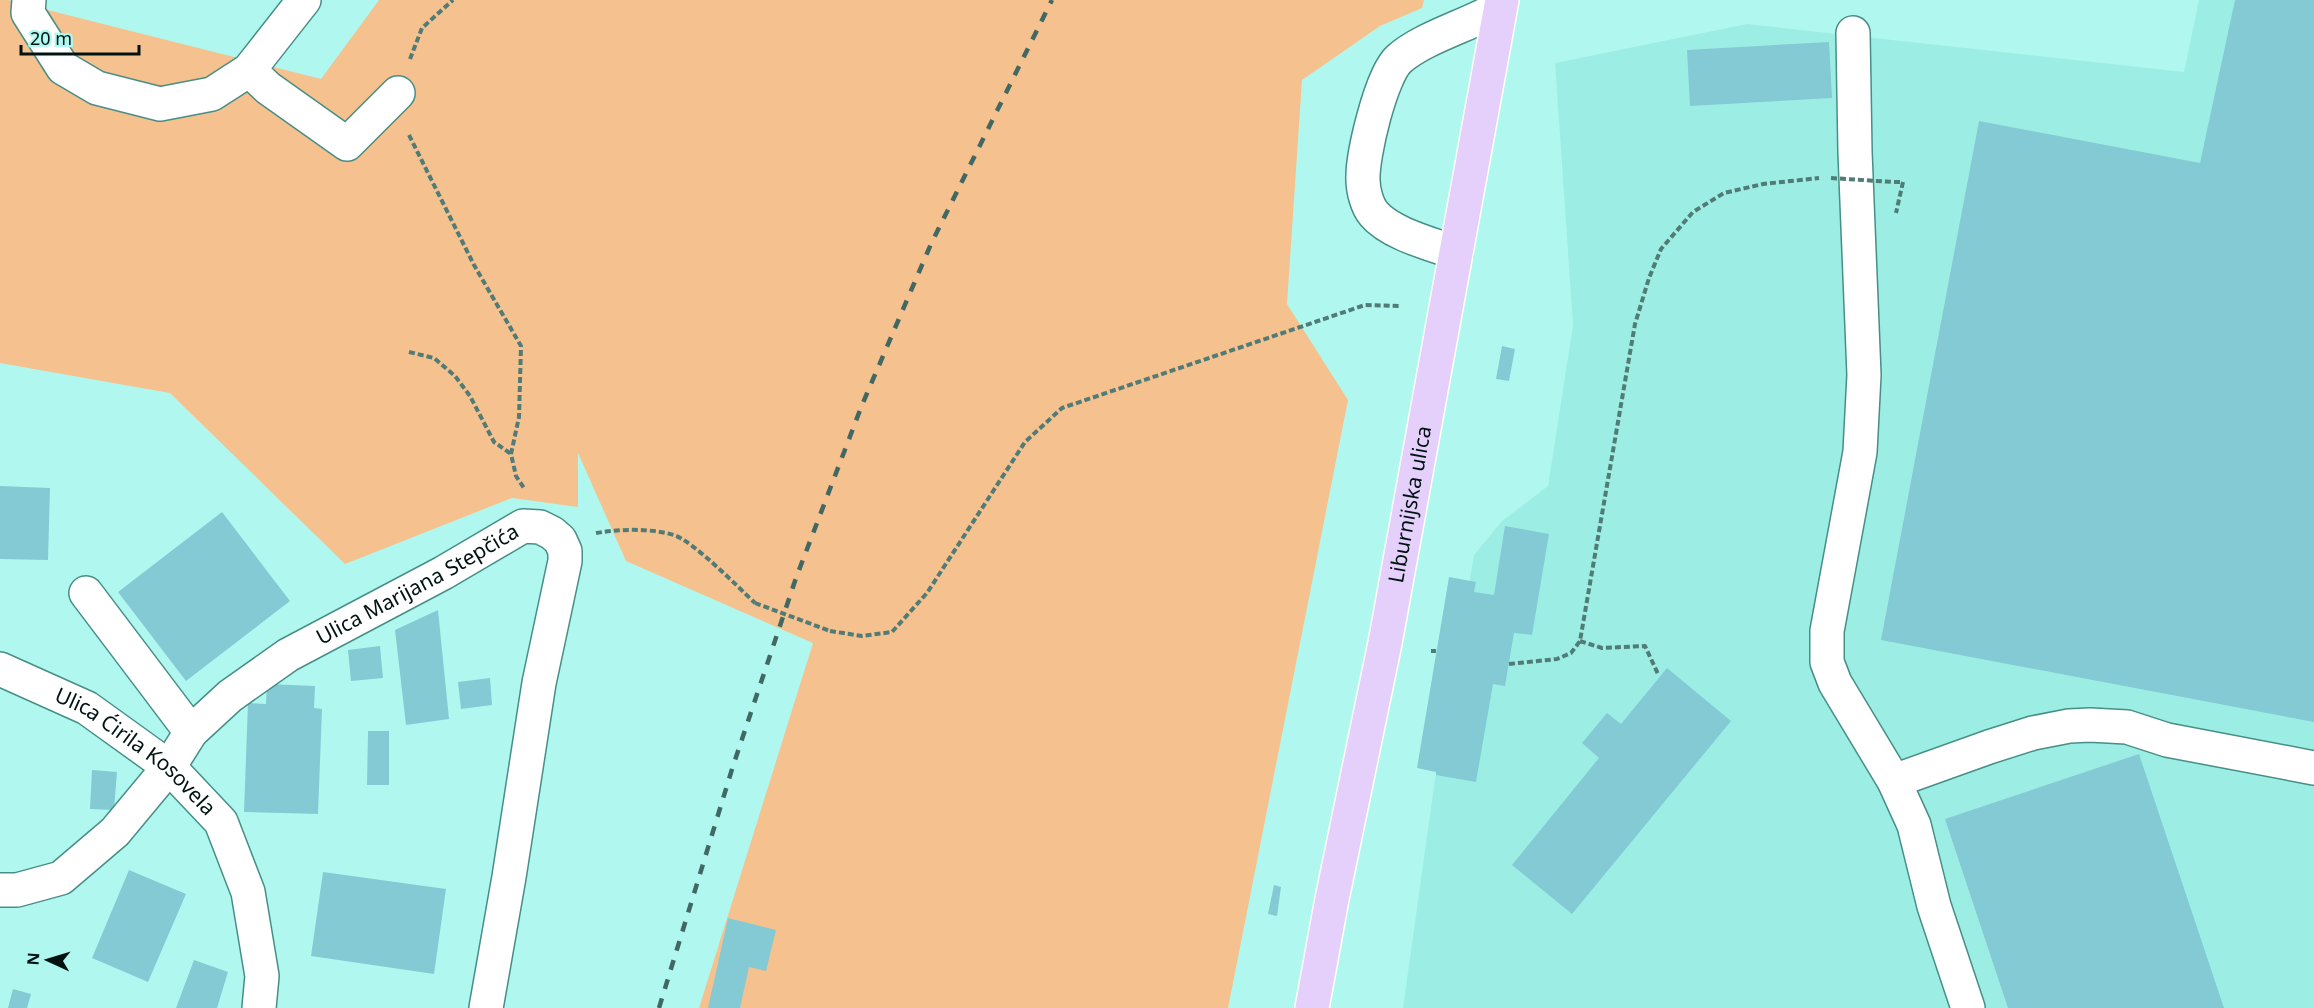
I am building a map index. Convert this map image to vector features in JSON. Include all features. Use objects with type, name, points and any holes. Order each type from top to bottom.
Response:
[{"type":"main road","name":"Liburnijska ulica","points":[[1312,1008],[1332,898],[1385,643],[1501,3]]},
{"type":"street","points":[[29,0],[28,14],[63,68],[97,88],[160,104],[212,94],[249,70],[304,0]]},
{"type":"street","points":[[1456,253],[1390,227],[1371,212],[1363,181],[1367,146],[1384,87],[1399,59],[1420,46],[1470,24],[1501,3]]},
{"type":"street","points":[[1853,33],[1855,152],[1864,375],[1860,452],[1827,631],[1827,662],[1836,683],[1894,781],[1914,825],[1934,906],[1968,1008]]},
{"type":"street","points":[[249,70],[268,88],[346,144],[398,93]]},
{"type":"street","name":"Ulica Marijana Stepčića","points":[[0,890],[17,890],[61,878],[115,832],[169,767],[191,732],[230,696],[288,655],[443,573],[523,526],[540,527],[560,540],[566,551],[565,561],[538,682],[509,877],[486,1008]]},
{"type":"street","points":[[86,593],[191,732]]},
{"type":"street","name":"Ulica Ćirila Kosovela","points":[[0,669],[87,708],[169,767],[221,822],[248,892],[262,976],[259,1008]]},
{"type":"street","points":[[1894,781],[2033,733],[2069,726],[2090,725],[2127,728],[2167,740],[2314,768]]},
{"type":"path","points":[[453,0],[422,28],[398,93],[405,128],[474,265],[521,346],[519,417],[511,454],[516,476],[526,492]]},
{"type":"path","points":[[1509,664],[1557,659],[1571,653],[1580,641],[1635,324],[1660,249],[1685,219],[1701,205],[1724,193],[1763,184],[1813,178]]},
{"type":"path","points":[[1832,178],[1903,182],[1900,194]]},
{"type":"path","points":[[591,534],[623,529],[675,536],[700,553],[755,603],[830,631],[862,636],[892,632],[927,593],[1025,442],[1062,408],[1365,304],[1401,306]]},
{"type":"path","points":[[409,352],[434,358],[455,376],[470,396],[494,442],[511,454]]},
{"type":"path","points":[[1580,641],[1602,648],[1645,646],[1658,674]]},
{"type":"shaded area","points":[[0,0],[8,0],[321,79],[379,0],[1424,0],[1422,8],[1380,26],[1302,80],[1287,304],[1348,400],[1228,1008],[699,1008],[813,643],[626,561],[578,453],[578,507],[512,498],[345,564],[170,393],[0,363]]},
{"type":"shaded area","points":[[2199,0],[2314,0],[2314,1008],[1403,1008],[1434,786],[1474,555],[1502,521],[1548,486],[1573,325],[1555,63],[1747,24],[2184,72]]},
{"type":"building","points":[[2235,0],[2314,0],[2314,722],[1881,640],[1979,121],[2200,163]]},
{"type":"building","points":[[1829,42],[1832,98],[1690,106],[1687,50]]},
{"type":"building","points":[[1502,346],[1515,349],[1509,381],[1496,379]]},
{"type":"building","points":[[0,486],[50,488],[48,560],[0,559]]},
{"type":"building","points":[[222,512],[290,601],[186,681],[118,592]]},
{"type":"building","points":[[1505,526],[1549,534],[1532,635],[1514,633],[1505,686],[1493,684],[1476,782],[1436,775],[1436,772],[1417,768],[1449,577],[1476,582],[1474,592],[1494,595]]},
{"type":"building","points":[[438,610],[449,719],[406,725],[395,630]]},
{"type":"building","points":[[380,646],[383,678],[351,681],[348,650]]},
{"type":"building","points":[[1667,668],[1731,721],[1572,914],[1512,865],[1599,758],[1582,743],[1607,713],[1621,724]]},
{"type":"building","points":[[490,678],[492,705],[461,709],[458,682]]},
{"type":"building","points":[[267,684],[315,686],[314,708],[322,709],[318,814],[244,812],[248,703],[266,704]]},
{"type":"building","points":[[368,731],[389,731],[389,785],[367,785]]},
{"type":"building","points":[[2139,754],[2224,1008],[2008,1008],[1945,819]]},
{"type":"building","points":[[92,770],[117,772],[114,810],[90,809]]},
{"type":"building","points":[[129,870],[186,894],[148,982],[92,958]]},
{"type":"building","points":[[323,872],[446,889],[434,974],[311,956]]},
{"type":"building","points":[[1274,885],[1281,887],[1277,916],[1268,914]]},
{"type":"building","points":[[728,918],[776,930],[766,971],[749,967],[740,1008],[708,1008]]},
{"type":"building","points":[[194,960],[228,972],[217,1008],[176,1008]]},
{"type":"building","points":[[13,989],[31,994],[27,1008],[8,1008]]},
{"type":"railway","points":[[659,1008],[733,766],[796,578],[862,405],[931,244],[1052,0]]}]
